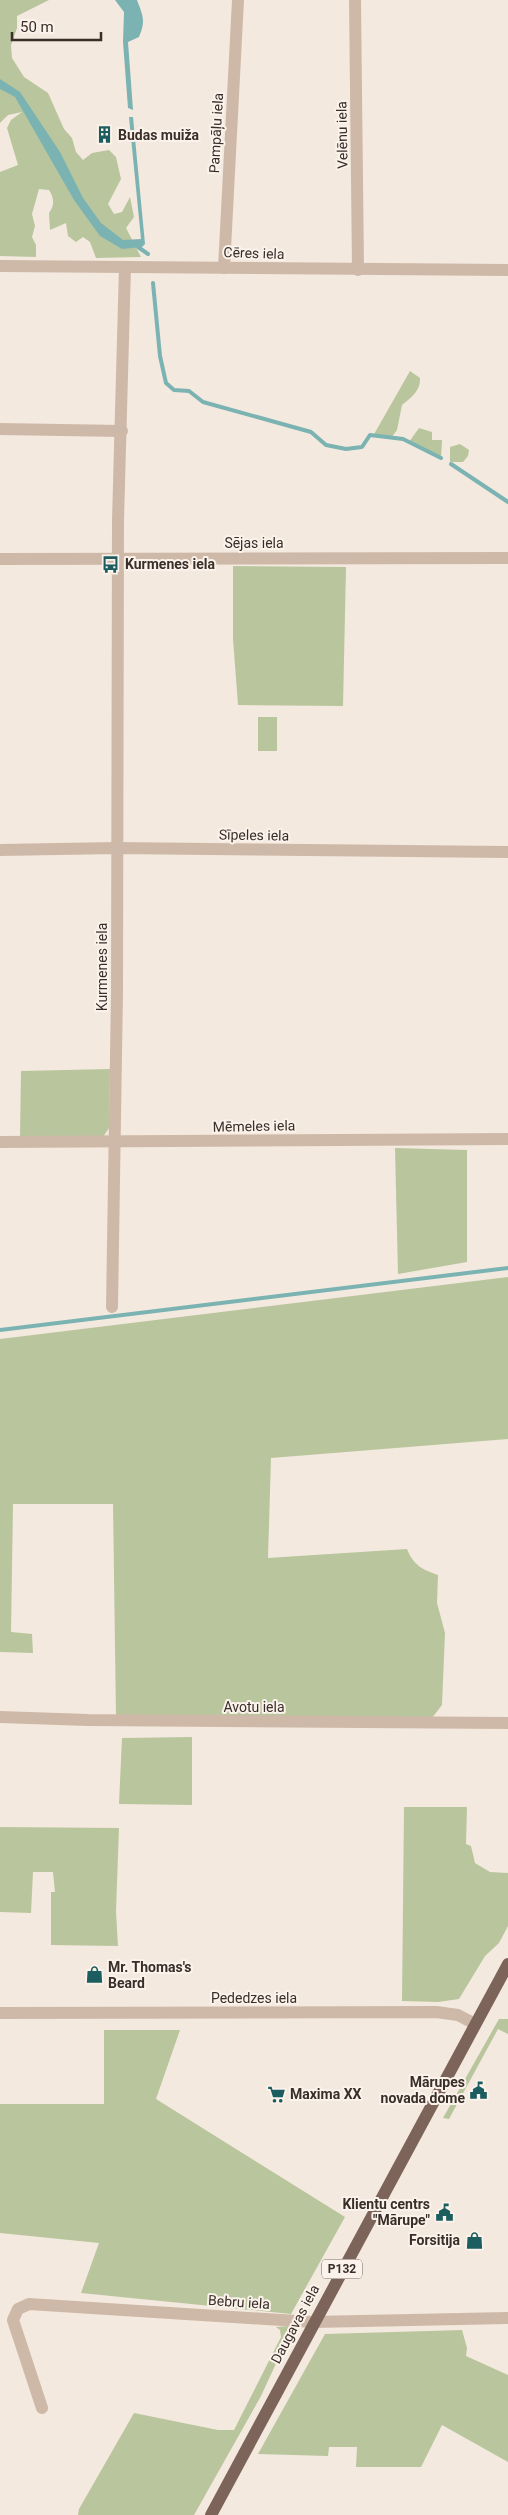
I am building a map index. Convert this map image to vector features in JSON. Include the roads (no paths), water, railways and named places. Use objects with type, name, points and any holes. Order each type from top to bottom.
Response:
[{"type":"main road","name":"Daugavas iela","points":[[211,2515],[313,2322],[508,1964]]},
{"type":"street","name":"Pampāļu iela","points":[[224,268],[238,0]]},
{"type":"street","name":"Velēnu iela","points":[[355,0],[358,270]]},
{"type":"street","name":"Cēres iela","points":[[0,266],[508,270]]},
{"type":"street","name":"Kurmenes iela","points":[[112,1307],[118,992],[116,848],[118,558],[125,268]]},
{"type":"street","points":[[0,429],[122,431]]},
{"type":"street","name":"Sējas iela","points":[[0,559],[508,558]]},
{"type":"street","name":"Sīpeles iela","points":[[0,850],[116,848],[508,852]]},
{"type":"street","name":"Mēmeles iela","points":[[0,1142],[508,1139]]},
{"type":"street","name":"Avotu iela","points":[[0,1717],[88,1720],[508,1723]]},
{"type":"street","name":"Pededzes iela","points":[[0,2013],[436,2012],[458,2015],[476,2024]]},
{"type":"street","name":"Bebru iela","points":[[42,2408],[12,2320],[18,2308],[29,2304],[313,2322],[508,2318]]},
{"type":"water","points":[[115,0],[137,0],[143,18],[139,37],[128,42],[133,110],[128,108],[123,42],[124,12]]},
{"type":"water","points":[[0,79],[20,92],[60,152],[83,198],[101,223],[123,240],[141,239],[129,117],[133,117],[145,244],[142,247],[122,249],[100,236],[74,200],[15,97],[0,89]]},
{"type":"waterway","points":[[138,247],[148,254]]},
{"type":"waterway","points":[[153,283],[160,356],[166,383],[174,390],[189,391],[203,402],[311,432],[326,445],[346,449],[362,447],[370,435],[403,439],[441,458]]},
{"type":"waterway","points":[[451,464],[508,502]]},
{"type":"waterway","points":[[0,1330],[508,1268]]},
{"type":"place","name":"Budas muiža","points":[[104,135]]},
{"type":"place","name":"Kurmenes iela","points":[[111,564]]},
{"type":"place","name":"Mr. Thomas's Beard","points":[[94,1975]]},
{"type":"place","name":"Mārupes novada dome","points":[[479,2090]]},
{"type":"place","name":"Maxima XX","points":[[276,2094]]},
{"type":"place","name":"Klientu centrs \"Mārupe\"","points":[[444,2212]]},
{"type":"place","name":"Forsitija","points":[[474,2240]]}]
